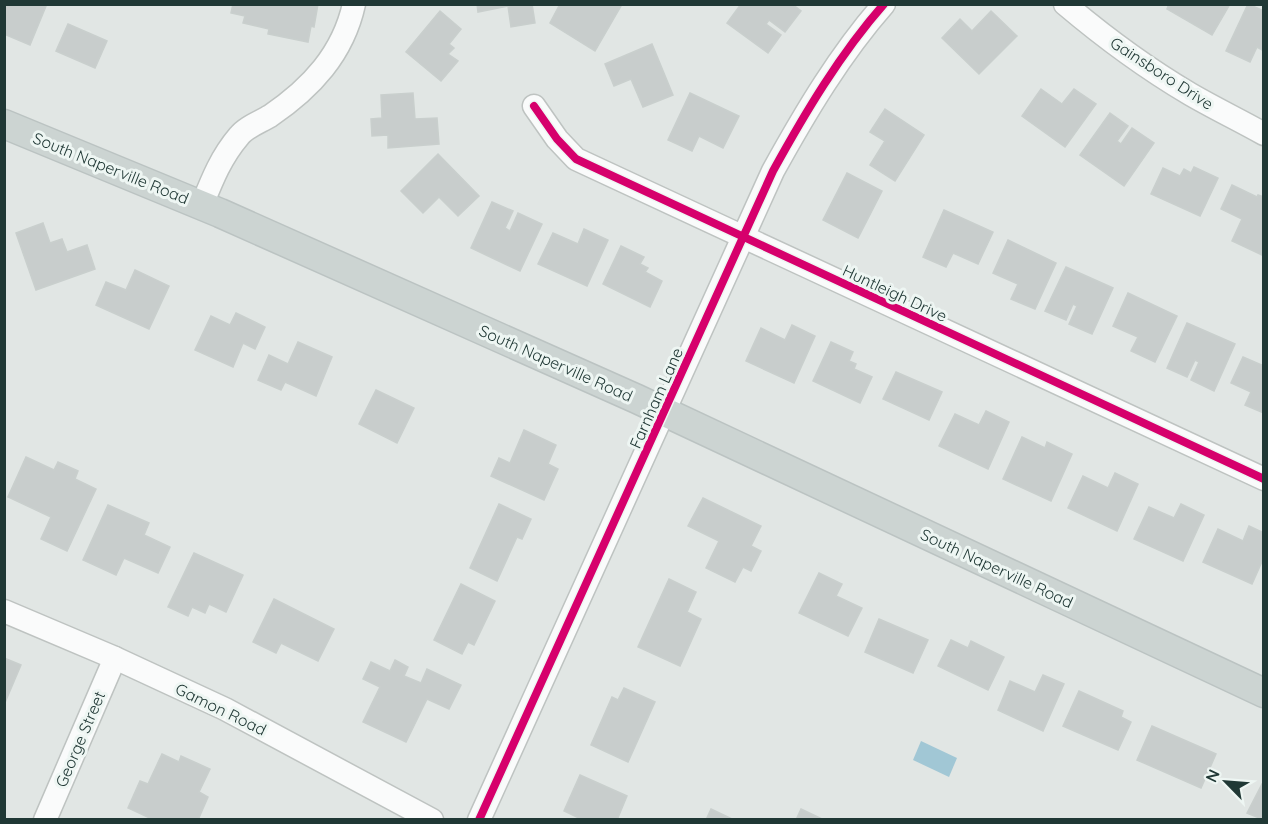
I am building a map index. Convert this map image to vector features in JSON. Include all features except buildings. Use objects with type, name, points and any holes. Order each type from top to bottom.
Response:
[{"type":"main road","name":"South Naperville Road","points":[[4,124],[202,205],[664,412],[1263,693]]},
{"type":"street","points":[[202,205],[219,162],[240,134],[270,116],[305,90],[330,62],[350,24],[354,4]]},
{"type":"street","name":"Farnham Lane","points":[[479,819],[773,171],[795,131],[836,68],[884,4]]},
{"type":"street","name":"Gainsboro Drive","points":[[1065,4],[1095,30],[1150,69],[1263,134]]},
{"type":"street","name":"Huntleigh Drive","points":[[534,106],[557,139],[576,159],[1263,479]]},
{"type":"street","name":"Gamon Road","points":[[4,611],[115,658],[225,709],[432,819]]},
{"type":"street","name":"George Street","points":[[45,819],[115,658]]},
{"type":"water","points":[[921,741],[957,758],[949,777],[913,760]]},
{"type":"cycle path","points":[[479,820],[773,171],[824,84],[884,4]]},
{"type":"cycle path","points":[[534,106],[557,139],[576,159],[1264,479]]}]
